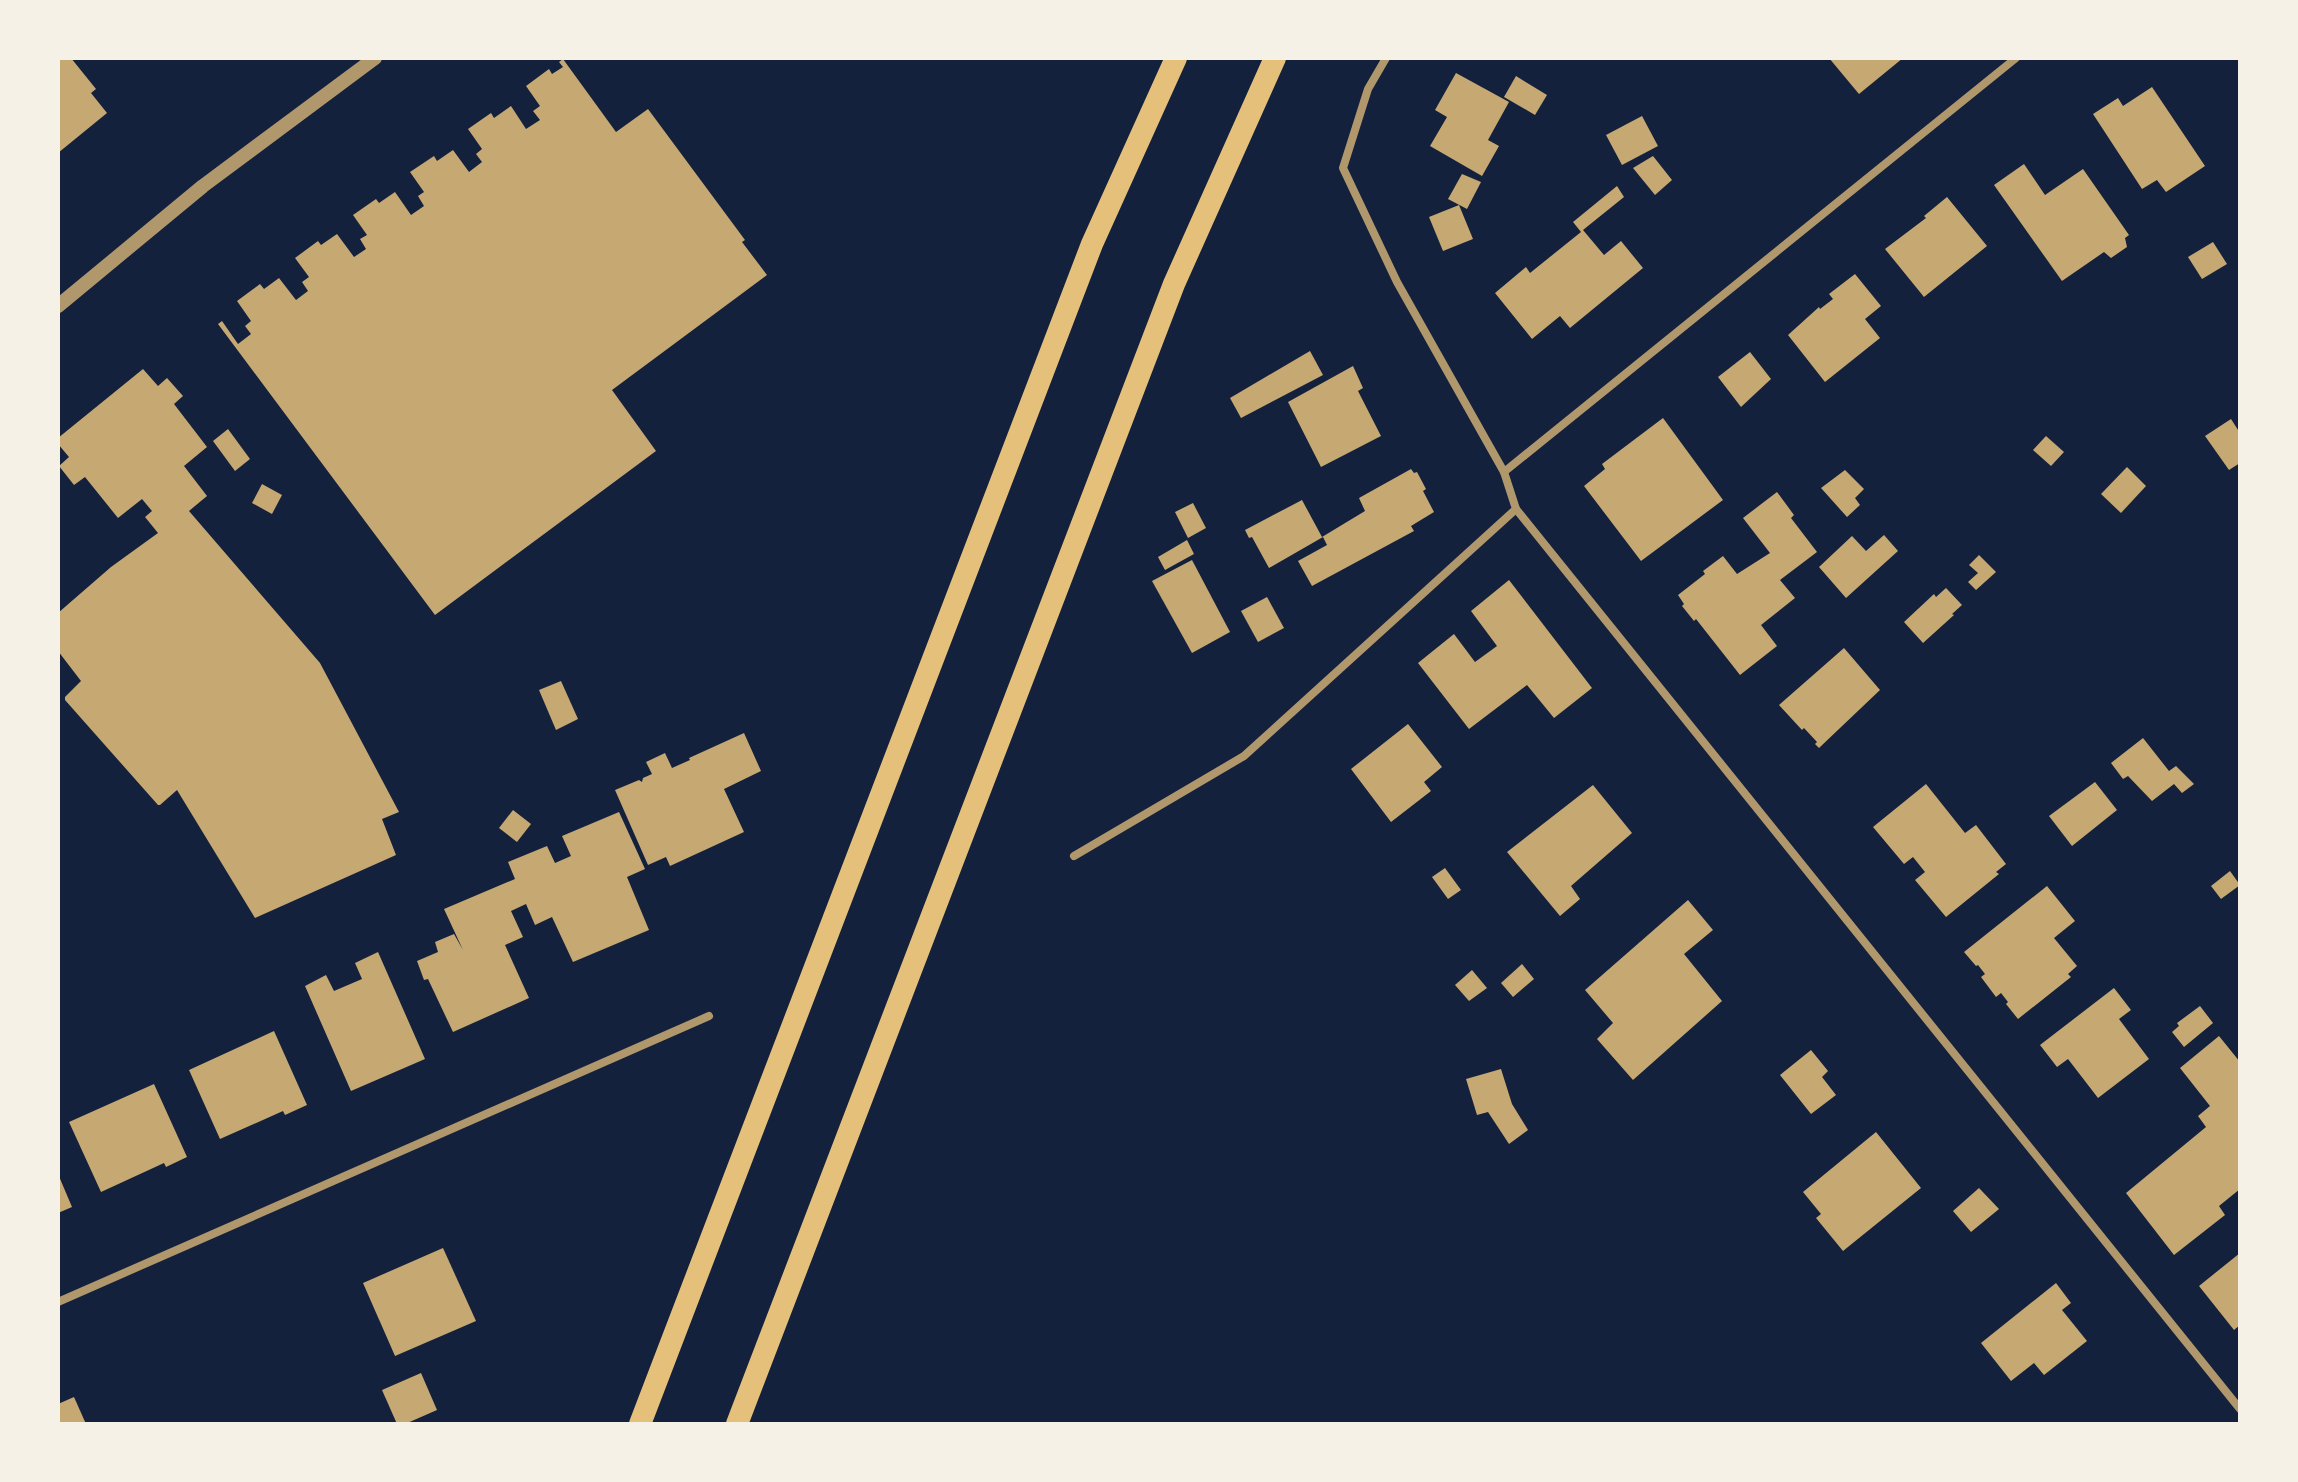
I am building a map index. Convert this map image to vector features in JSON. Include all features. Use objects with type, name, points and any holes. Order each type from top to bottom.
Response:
[{"type":"highway","points":[[640,1424],[1092,244],[1176,58]]},
{"type":"highway","points":[[737,1424],[1174,284],[1275,58]]},
{"type":"street","points":[[58,306],[203,186],[375,58]]},
{"type":"street","points":[[1386,58],[1368,89],[1343,168],[1397,282],[1504,472],[1516,509],[2240,1409]]},
{"type":"street","points":[[1504,472],[2016,58]]},
{"type":"street","points":[[1074,856],[1244,756],[1516,509]]},
{"type":"street","points":[[58,1302],[709,1016]]},
{"type":"building","points":[[58,58],[71,58],[96,89],[91,93],[107,113],[58,153]]},
{"type":"building","points":[[1829,58],[1903,58],[1859,94]]},
{"type":"building","points":[[563,59],[616,132],[648,109],[745,240],[742,242],[767,275],[612,390],[656,451],[435,615],[218,324],[222,321],[238,344],[251,334],[245,326],[251,321],[237,301],[260,284],[264,289],[279,278],[296,300],[308,291],[302,282],[309,277],[295,258],[318,241],[321,245],[337,234],[354,257],[366,249],[360,239],[367,235],[353,215],[376,199],[379,203],[395,192],[411,215],[424,206],[418,196],[424,192],[410,172],[434,156],[437,161],[453,150],[469,172],[482,162],[476,154],[482,149],[468,129],[491,113],[494,118],[511,106],[526,129],[540,120],[533,111],[540,106],[526,86],[549,69],[552,74],[563,67],[559,62]]},
{"type":"building","points":[[1456,73],[1509,102],[1488,140],[1499,146],[1482,176],[1430,146],[1447,117],[1435,110]]},
{"type":"building","points":[[1516,76],[1547,95],[1535,115],[1504,97]]},
{"type":"building","points":[[2152,87],[2205,166],[2166,192],[2157,180],[2142,189],[2093,114],[2118,98],[2123,106]]},
{"type":"building","points":[[1642,116],[1658,146],[1622,165],[1606,135]]},
{"type":"building","points":[[1653,156],[1672,180],[1655,195],[1633,168]]},
{"type":"building","points":[[2024,164],[2045,195],[2083,169],[2129,235],[2125,238],[2127,247],[2111,258],[2104,252],[2062,281],[1994,185]]},
{"type":"building","points":[[1462,174],[1481,182],[1467,209],[1448,199]]},
{"type":"building","points":[[1617,186],[1624,197],[1583,230],[1604,255],[1621,241],[1643,268],[1570,328],[1560,316],[1532,339],[1495,293],[1526,267],[1530,273],[1581,232],[1573,222]]},
{"type":"building","points":[[1947,197],[1987,246],[1924,297],[1885,249],[1926,218],[1924,216]]},
{"type":"building","points":[[1459,205],[1473,239],[1443,251],[1429,217]]},
{"type":"building","points":[[2213,242],[2227,264],[2202,279],[2188,257]]},
{"type":"building","points":[[1855,274],[1881,306],[1865,319],[1880,338],[1825,382],[1788,335],[1819,307],[1833,299],[1829,294]]},
{"type":"building","points":[[1310,351],[1323,375],[1241,418],[1230,398]]},
{"type":"building","points":[[1750,352],[1771,379],[1741,407],[1718,377]]},
{"type":"building","points":[[1353,366],[1363,388],[1358,391],[1381,436],[1321,467],[1288,402]]},
{"type":"building","points":[[143,369],[158,386],[167,378],[183,396],[174,404],[207,447],[184,466],[207,496],[189,511],[320,663],[399,812],[382,819],[396,855],[255,918],[177,790],[158,805],[65,700],[81,681],[58,651],[58,613],[111,567],[158,533],[145,517],[152,511],[142,499],[118,518],[85,477],[74,485],[59,466],[69,457],[58,444],[58,438]]},
{"type":"building","points":[[1663,418],[1723,500],[1641,561],[1584,486],[1605,469],[1602,464]]},
{"type":"building","points":[[2231,419],[2240,433],[2240,463],[2229,470],[2205,436]]},
{"type":"building","points":[[228,429],[250,459],[235,471],[213,441]]},
{"type":"building","points":[[2046,436],[2064,452],[2051,466],[2033,450]]},
{"type":"building","points":[[2127,467],[2146,486],[2121,513],[2101,494]]},
{"type":"building","points":[[1411,469],[1417,472],[1434,512],[1411,526],[1414,531],[1312,586],[1298,561],[1327,545],[1323,537],[1269,568],[1245,530],[1302,500],[1322,537],[1365,511],[1359,498]]},
{"type":"building","points":[[1845,470],[1864,489],[1855,498],[1860,505],[1847,517],[1821,488]]},
{"type":"building","points":[[262,484],[282,495],[272,514],[252,503]]},
{"type":"building","points":[[1777,492],[1794,515],[1791,518],[1817,552],[1780,580],[1795,598],[1761,625],[1777,646],[1740,675],[1682,606],[1684,604],[1678,595],[1723,556],[1737,574],[1770,553],[1743,518]]},
{"type":"building","points":[[1193,503],[1206,528],[1188,538],[1175,512]]},
{"type":"building","points":[[1884,535],[1898,551],[1846,598],[1819,567],[1852,536],[1866,551]]},
{"type":"building","points":[[1187,540],[1194,554],[1165,570],[1158,557]]},
{"type":"building","points":[[1979,555],[1996,572],[1976,590],[1968,582],[1978,573],[1969,565]]},
{"type":"building","points":[[1192,560],[1230,632],[1192,653],[1152,581]]},
{"type":"building","points":[[1509,580],[1592,688],[1554,718],[1527,685],[1469,729],[1418,663],[1454,634],[1475,662],[1497,646],[1471,611]]},
{"type":"building","points":[[1946,588],[1962,605],[1923,643],[1904,622],[1934,594],[1936,597]]},
{"type":"building","points":[[1267,597],[1284,628],[1258,642],[1241,611]]},
{"type":"building","points":[[1844,648],[1880,690],[1819,748],[1804,728],[1802,730],[1779,705]]},
{"type":"building","points":[[561,681],[578,719],[556,730],[539,690]]},
{"type":"building","points":[[1408,724],[1442,767],[1424,782],[1431,791],[1391,822],[1351,769]]},
{"type":"building","points":[[744,733],[761,771],[724,789],[744,832],[670,866],[666,857],[648,865],[615,790],[639,780],[642,782],[643,778],[652,774],[646,762],[665,753],[672,768]]},
{"type":"building","points":[[2143,738],[2169,771],[2176,766],[2194,784],[2182,793],[2174,784],[2152,801],[2128,776],[2123,779],[2111,763]]},
{"type":"building","points":[[2095,782],[2117,810],[2072,846],[2049,816]]},
{"type":"building","points":[[1926,784],[1965,833],[1976,825],[2006,864],[1996,872],[1999,874],[1946,917],[1915,880],[1925,872],[1913,857],[1904,864],[1873,827]]},
{"type":"building","points":[[1593,785],[1632,833],[1571,886],[1580,899],[1560,916],[1507,852]]},
{"type":"building","points":[[513,810],[531,824],[517,842],[499,828]]},
{"type":"building","points":[[619,812],[645,869],[627,877],[649,930],[573,962],[552,917],[535,925],[526,904],[511,911],[523,937],[505,945],[529,998],[453,1032],[417,961],[438,952],[435,942],[454,934],[463,950],[444,909],[515,879],[508,862],[547,846],[555,863],[571,856],[562,836]]},
{"type":"building","points":[[1445,868],[1461,890],[1448,899],[1432,877]]},
{"type":"building","points":[[2230,871],[2240,885],[2221,899],[2211,886]]},
{"type":"building","points":[[2047,886],[2075,921],[2054,938],[2077,966],[2068,974],[2071,977],[2018,1019],[2001,993],[1996,997],[1981,977],[1985,974],[1964,952]]},
{"type":"building","points":[[1688,900],[1713,930],[1684,954],[1722,1001],[1633,1080],[1597,1039],[1613,1023],[1585,990]]},
{"type":"building","points":[[378,952],[425,1059],[351,1091],[305,986],[326,975],[334,991],[362,979],[355,963]]},
{"type":"building","points":[[1522,964],[1534,979],[1513,997],[1501,983]]},
{"type":"building","points":[[1472,970],[1487,988],[1469,1001],[1455,985]]},
{"type":"building","points":[[2114,988],[2131,1010],[2119,1019],[2149,1059],[2098,1098],[2068,1059],[2057,1067],[2040,1045]]},
{"type":"building","points":[[2200,1006],[2213,1023],[2184,1047],[2172,1032],[2179,1026],[2177,1023]]},
{"type":"building","points":[[274,1031],[307,1105],[285,1115],[283,1111],[220,1139],[189,1070]]},
{"type":"building","points":[[2219,1036],[2240,1062],[2240,1189],[2219,1206],[2225,1215],[2174,1255],[2126,1193],[2206,1127],[2198,1116],[2210,1106],[2180,1068]]},
{"type":"building","points":[[1811,1050],[1828,1071],[1822,1077],[1836,1095],[1811,1114],[1780,1075]]},
{"type":"building","points":[[1501,1069],[1512,1104],[1528,1130],[1509,1144],[1488,1112],[1477,1115],[1466,1079]]},
{"type":"building","points":[[154,1084],[187,1157],[166,1167],[164,1163],[101,1192],[69,1122]]},
{"type":"building","points":[[1876,1132],[1921,1188],[1843,1251],[1816,1218],[1821,1214],[1803,1192]]},
{"type":"building","points":[[58,1174],[72,1207],[58,1213]]},
{"type":"building","points":[[1979,1188],[1999,1209],[1971,1232],[1953,1211]]},
{"type":"building","points":[[443,1248],[476,1321],[395,1356],[363,1283]]},
{"type":"building","points":[[2240,1253],[2240,1325],[2234,1330],[2199,1286]]},
{"type":"building","points":[[2056,1283],[2071,1303],[2062,1310],[2087,1341],[2044,1375],[2034,1363],[2011,1381],[1981,1343]]},
{"type":"building","points":[[421,1373],[437,1410],[405,1424],[397,1424],[382,1390]]},
{"type":"building","points":[[74,1397],[86,1424],[58,1424],[58,1404]]}]
